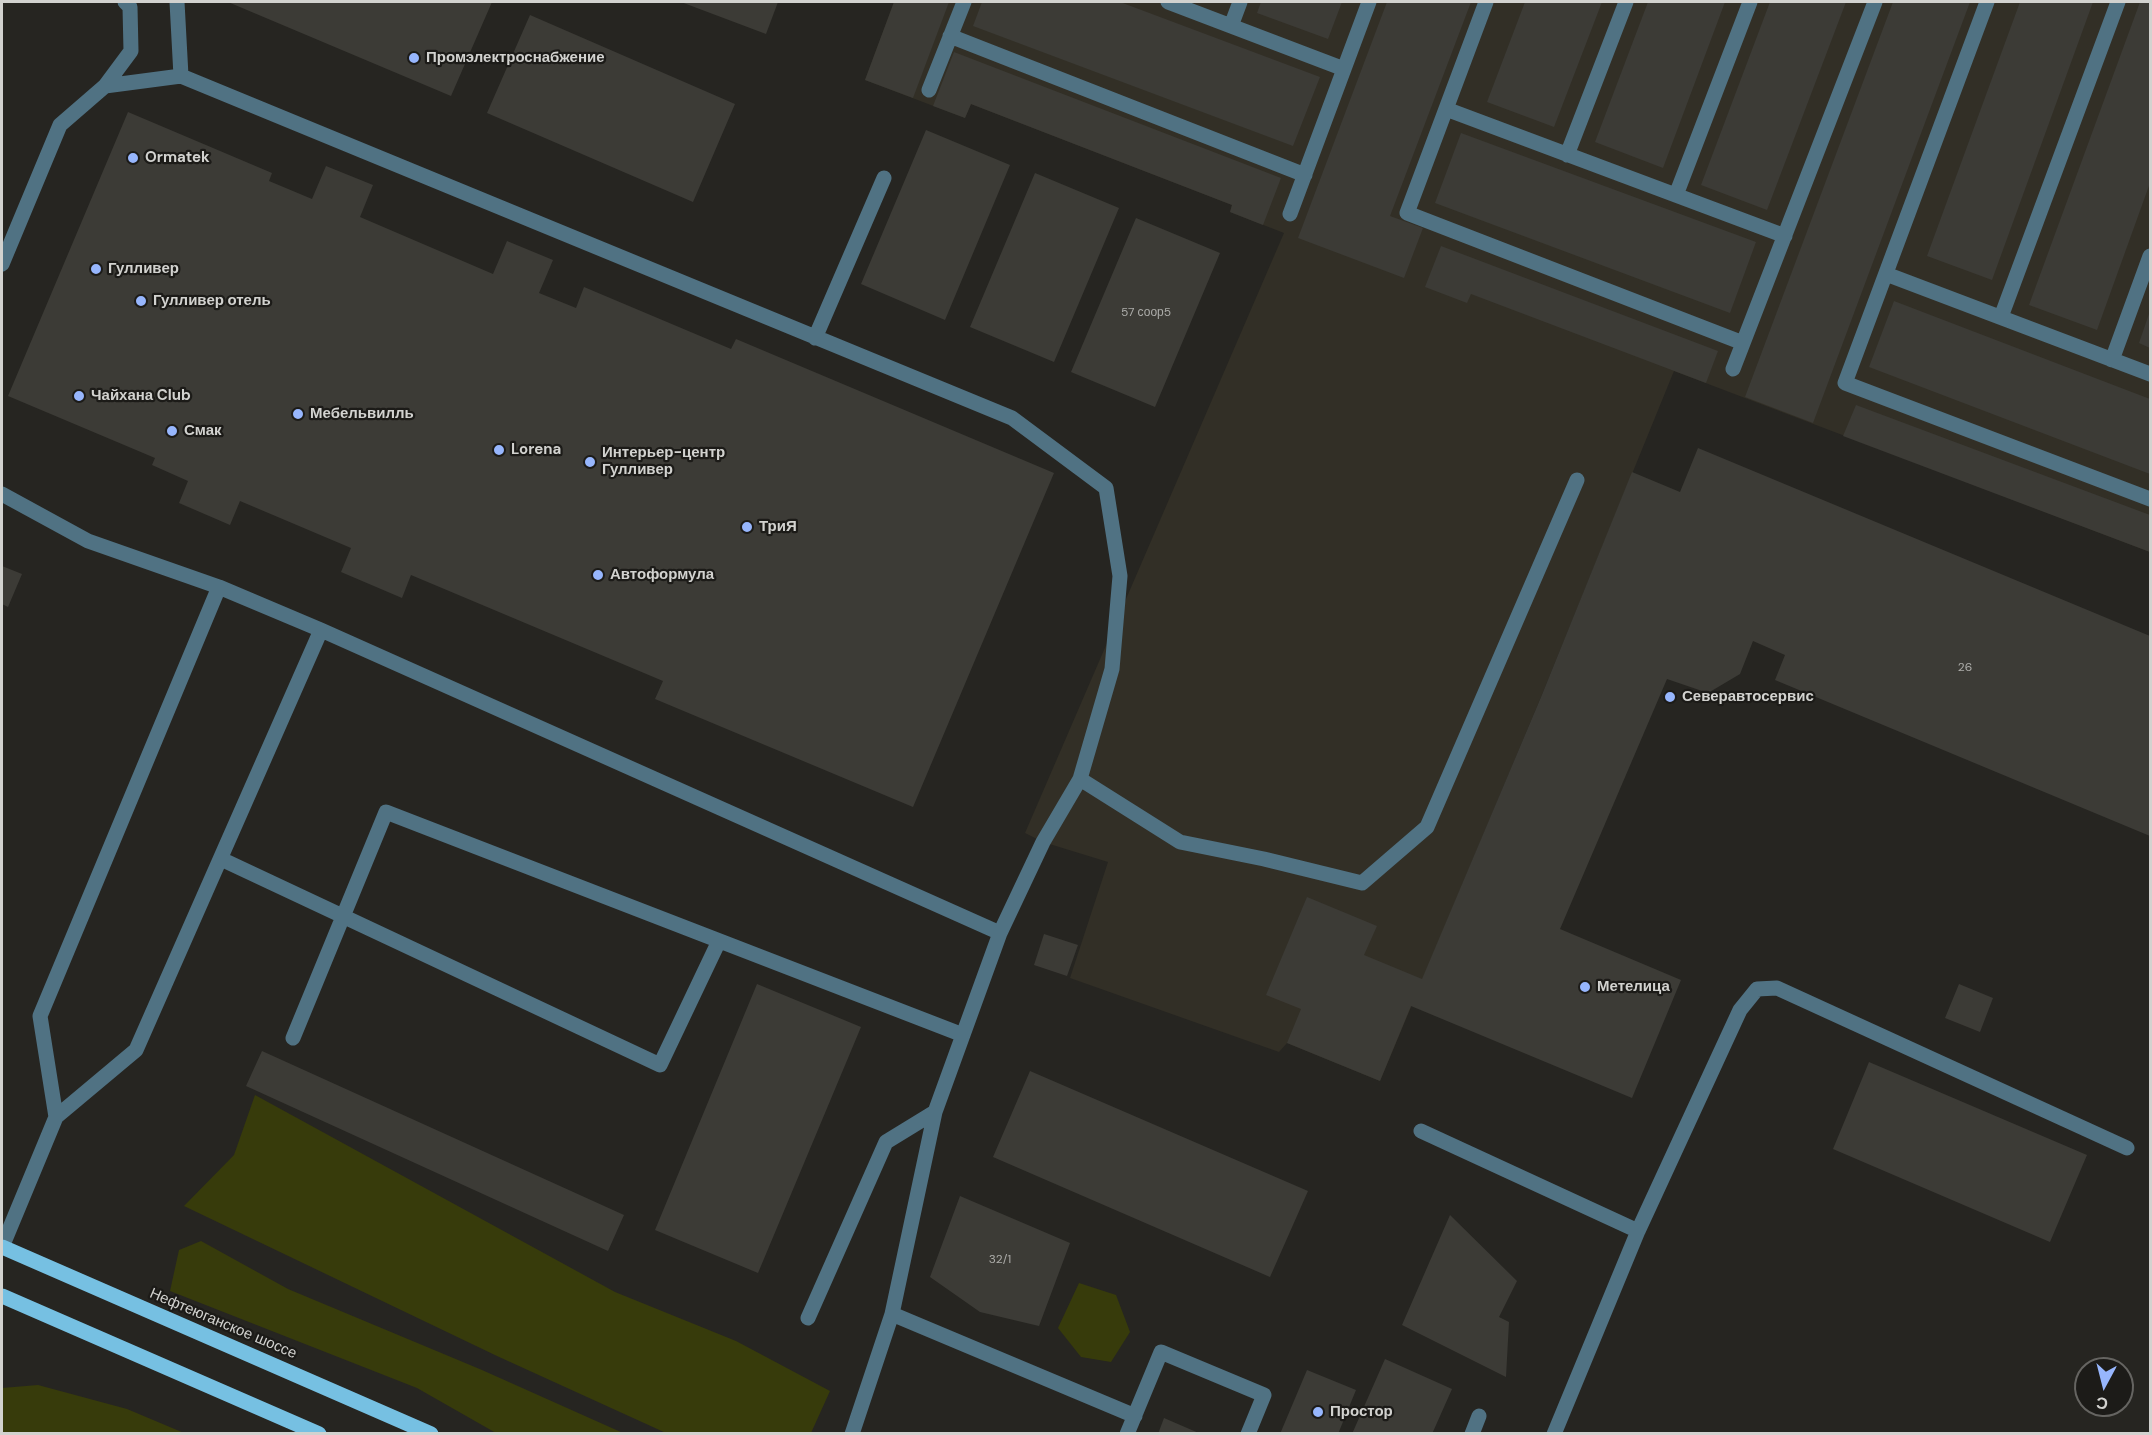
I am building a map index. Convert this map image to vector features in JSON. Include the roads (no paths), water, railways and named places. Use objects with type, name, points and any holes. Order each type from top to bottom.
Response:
[{"type":"main road","name":"Нефтеюганское шоссе","points":[[2,1247],[431,1434]]},
{"type":"main road","points":[[2,1296],[319,1434]]},
{"type":"lane","points":[[2,264],[60,125],[105,86],[131,51],[130,7],[125,2]]},
{"type":"lane","points":[[177,2],[181,76]]},
{"type":"lane","points":[[929,90],[964,2]]},
{"type":"lane","points":[[1168,2],[1344,69]]},
{"type":"lane","points":[[1231,26],[1240,2]]},
{"type":"lane","points":[[1290,214],[1369,2]]},
{"type":"lane","points":[[1486,2],[1407,213],[1743,343]]},
{"type":"lane","points":[[1568,155],[1626,2]]},
{"type":"lane","points":[[1676,195],[1750,2]]},
{"type":"lane","points":[[1733,369],[1875,2]]},
{"type":"lane","points":[[1987,2],[1845,383],[2151,499]]},
{"type":"lane","points":[[2001,318],[2118,2]]},
{"type":"lane","points":[[950,36],[1305,175]]},
{"type":"lane","points":[[105,86],[181,76],[1012,418],[1106,488],[1120,576],[1112,669],[1080,779],[1043,842],[1000,933],[935,1112],[892,1314],[852,1434]]},
{"type":"lane","points":[[1446,109],[1785,236]]},
{"type":"lane","points":[[815,338],[884,178]]},
{"type":"lane","points":[[2112,360],[2151,256]]},
{"type":"lane","points":[[1886,274],[2151,374]]},
{"type":"lane","points":[[1080,779],[1180,842],[1264,859],[1362,883],[1427,827],[1577,480]]},
{"type":"lane","points":[[2,494],[88,541],[219,587],[321,630],[1000,933]]},
{"type":"lane","points":[[56,1117],[40,1016],[219,587]]},
{"type":"lane","points":[[2,1247],[56,1117],[136,1050],[321,630]]},
{"type":"lane","points":[[293,1038],[386,812],[963,1035]]},
{"type":"lane","points":[[221,859],[660,1065],[719,941]]},
{"type":"lane","points":[[1554,1434],[1638,1231],[1740,1010],[1757,990],[1777,988],[2127,1148]]},
{"type":"lane","points":[[808,1318],[886,1142],[935,1112]]},
{"type":"lane","points":[[1421,1131],[1638,1231]]},
{"type":"lane","points":[[892,1314],[1135,1416]]},
{"type":"lane","points":[[1127,1434],[1161,1352],[1264,1395],[1248,1434]]},
{"type":"lane","points":[[1472,1434],[1479,1416]]},
{"type":"place","name":"Промэлектроснабжение","points":[[414,58]]},
{"type":"place","name":"Ormatek","points":[[133,158]]},
{"type":"place","name":"Гулливер","points":[[96,269]]},
{"type":"place","name":"Гулливер отель","points":[[141,301]]},
{"type":"place","name":"Чайхана Club","points":[[79,396]]},
{"type":"place","name":"Мебельвилль","points":[[298,414]]},
{"type":"place","name":"Смак","points":[[172,431]]},
{"type":"place","name":"Lorena","points":[[499,450]]},
{"type":"place","name":"Интерьер-центр Гулливер","points":[[590,462]]},
{"type":"place","name":"ТриЯ","points":[[747,527]]},
{"type":"place","name":"Автоформула","points":[[598,575]]},
{"type":"place","name":"Северавтосервис","points":[[1670,697]]},
{"type":"place","name":"Метелица","points":[[1585,987]]},
{"type":"place","name":"Простор","points":[[1318,1412]]}]
